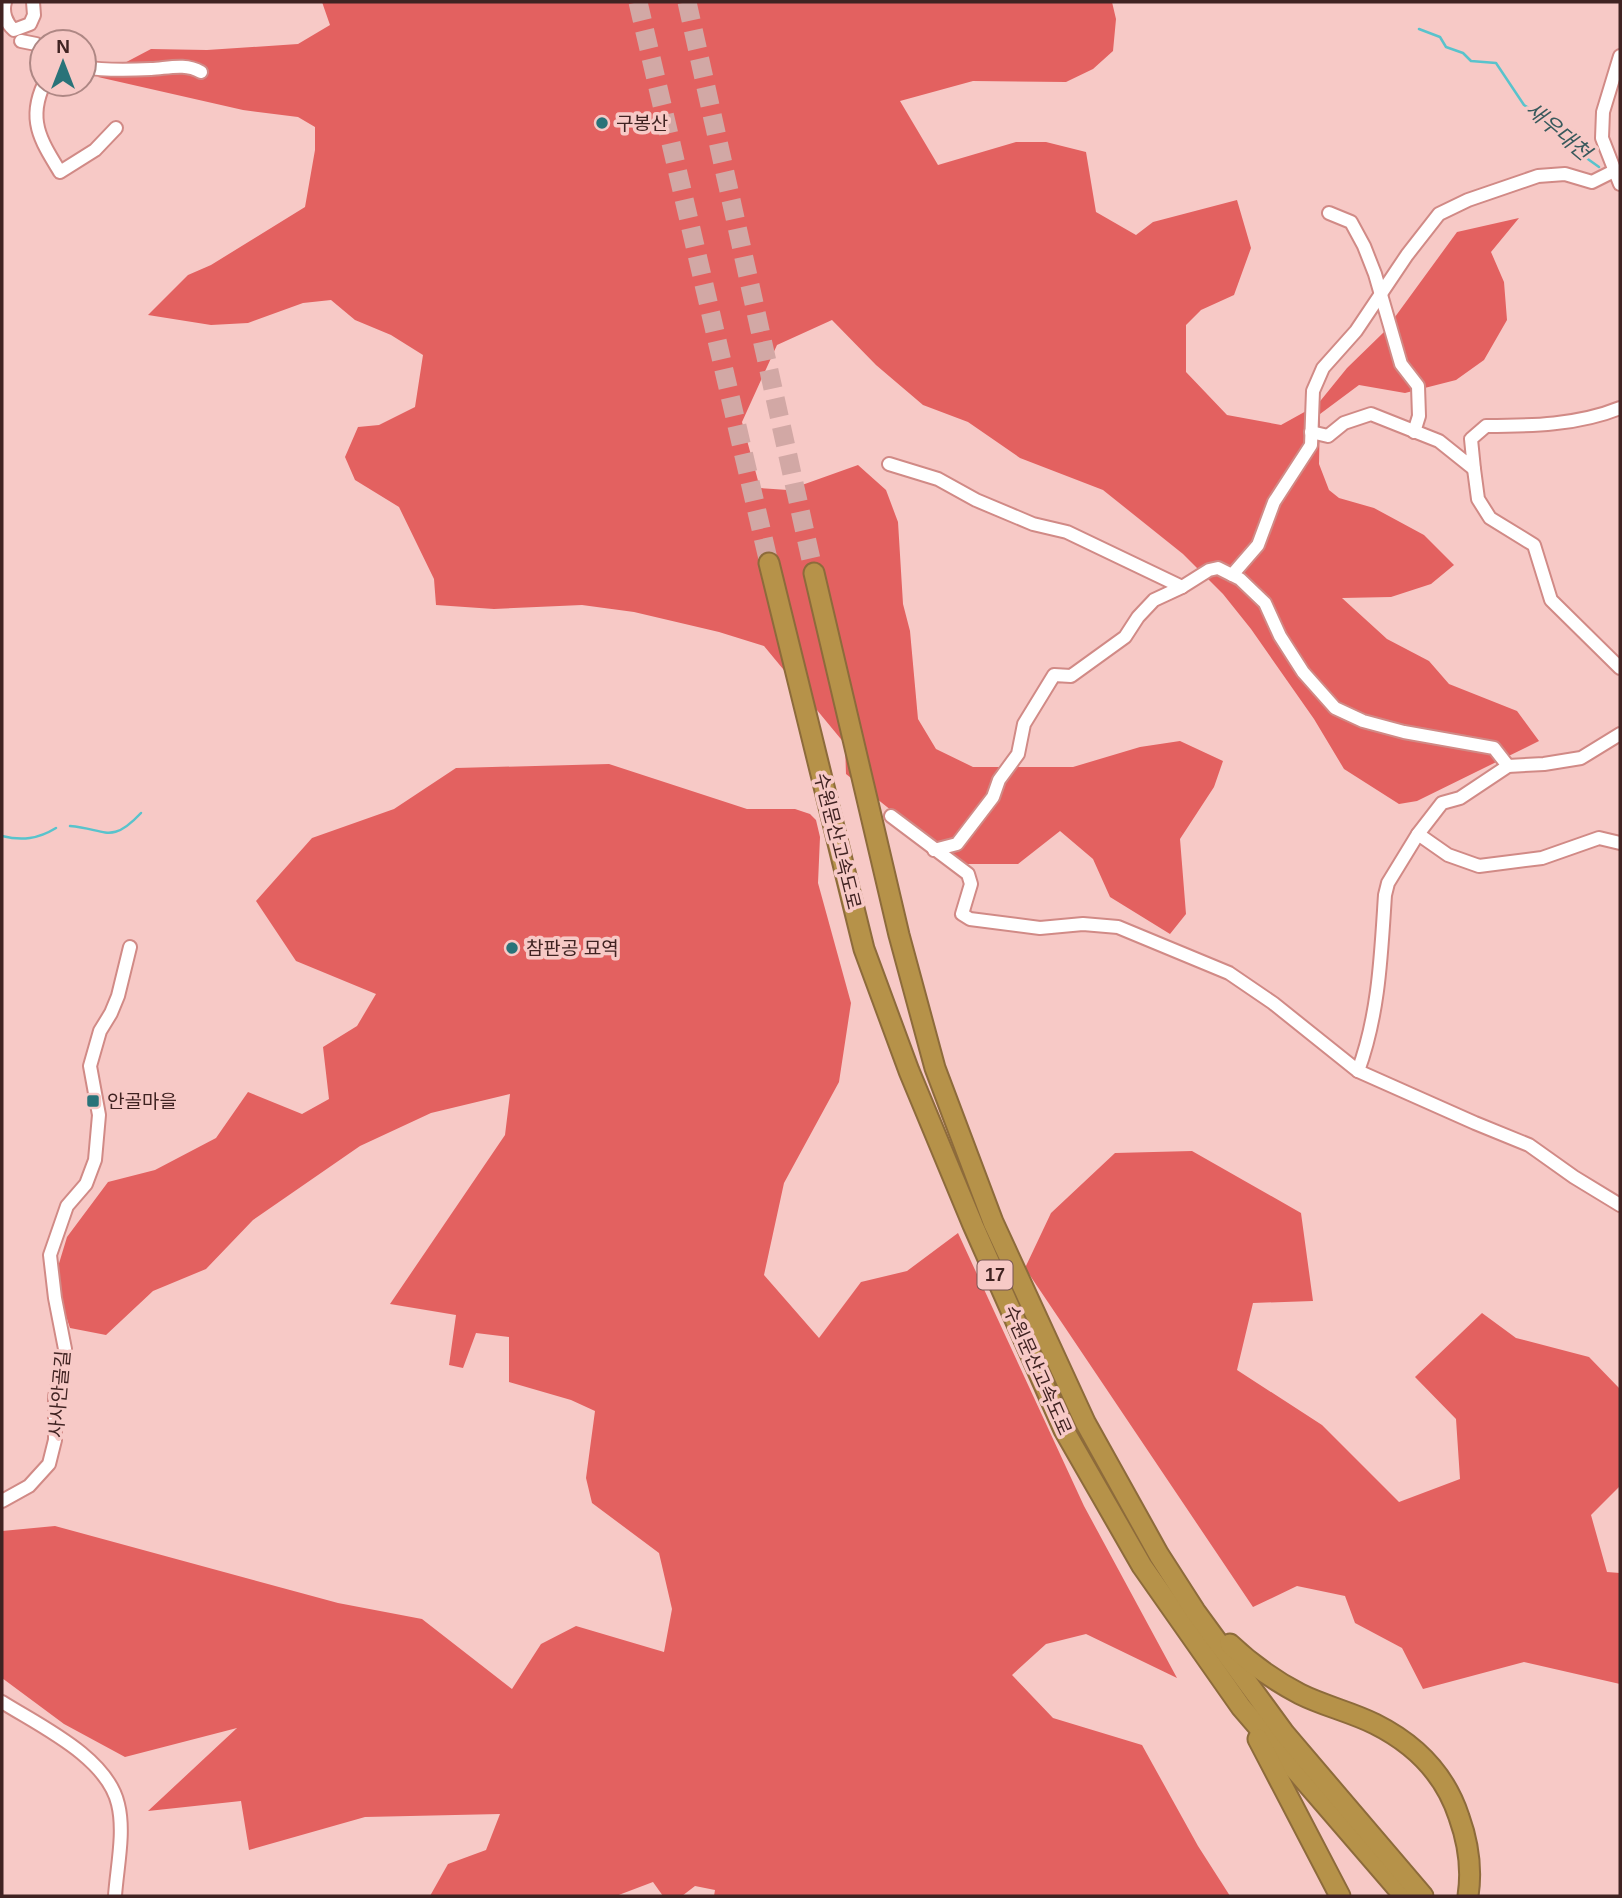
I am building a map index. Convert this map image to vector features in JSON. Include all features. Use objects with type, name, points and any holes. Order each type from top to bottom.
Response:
[{"type":"highway","name":"수원문산고속도로","points":[[769,563],[864,949],[909,1071],[1064,1430],[1142,1566],[1241,1707],[1404,1896]]},
{"type":"highway","name":"수원문산고속도로","points":[[814,573],[899,935],[935,1068],[993,1222],[1085,1422],[1159,1555],[1195,1611],[1285,1734],[1423,1896]]},
{"type":"highway","points":[[1195,1611],[1242,1655],[1273,1678],[1301,1694],[1376,1725],[1410,1747],[1439,1774],[1457,1808],[1467,1841],[1470,1885],[1468,1896]]},
{"type":"highway","points":[[1241,1707],[1340,1894]]},
{"type":"street","points":[[5,2],[8,24],[14,30],[30,24],[34,15],[33,2]]},
{"type":"street","points":[[21,41],[28,42]]},
{"type":"street","points":[[1620,56],[1603,112],[1602,138],[1620,184]]},
{"type":"street","points":[[98,67],[152,69],[177,66],[193,67],[201,72]]},
{"type":"street","points":[[37,98],[35,117],[39,134],[60,172],[95,150],[116,128]]},
{"type":"street","points":[[1233,575],[1258,545],[1274,502],[1311,445],[1314,391],[1323,368],[1356,331],[1407,255],[1439,214],[1468,200],[1538,176],[1565,174],[1592,182],[1614,171]]},
{"type":"street","points":[[1329,213],[1351,222],[1375,274],[1401,364],[1418,386],[1419,416],[1414,432]]},
{"type":"street","points":[[1620,408],[1545,426],[1486,426],[1471,439],[1478,499],[1490,518],[1534,545],[1551,600],[1620,668]]},
{"type":"street","points":[[1311,432],[1328,436],[1344,423],[1371,414],[1439,441],[1474,469]]},
{"type":"street","points":[[889,464],[938,479],[975,500],[1033,524],[1067,531],[1182,587]]},
{"type":"street","points":[[934,850],[957,844],[993,797],[999,780],[1018,754],[1024,724],[1054,675],[1071,676],[1125,637],[1153,600],[1182,587],[1209,570],[1218,568],[1233,575],[1265,603],[1280,636],[1303,672],[1335,708],[1363,721],[1442,740],[1494,748],[1508,766]]},
{"type":"street","points":[[1358,1071],[1369,1041],[1377,999],[1388,883],[1418,834],[1442,803],[1460,798],[1508,766],[1581,758],[1620,734]]},
{"type":"street","points":[[891,816],[968,874],[971,884],[962,914],[970,919],[1040,928],[1083,924],[1118,927],[1229,973],[1273,1003],[1358,1071],[1529,1145],[1620,1205]]},
{"type":"street","points":[[1418,834],[1448,855],[1479,866],[1542,858],[1599,838],[1620,843]]},
{"type":"street","name":"사사안골길","points":[[2,1502],[29,1486],[49,1464],[55,1440],[55,1397],[65,1349],[50,1255],[67,1206],[86,1184],[95,1160],[99,1115],[90,1066],[100,1031],[118,996],[130,947]]},
{"type":"street","points":[[2,1702],[71,1746],[107,1778],[118,1803],[120,1829],[115,1896]]},
{"type":"shaded area","points":[[322,2],[1112,2],[1116,19],[1113,51],[1093,69],[1066,82],[973,81],[900,101],[938,165],[1016,142],[1046,142],[1086,152],[1096,212],[1136,235],[1153,222],[1237,200],[1251,248],[1234,295],[1201,310],[1186,325],[1186,372],[1227,415],[1281,425],[1317,405],[1347,368],[1384,332],[1457,232],[1519,218],[1491,252],[1504,282],[1507,320],[1484,360],[1456,380],[1405,393],[1359,385],[1320,414],[1319,464],[1329,490],[1339,498],[1374,508],[1424,535],[1454,565],[1431,584],[1391,597],[1342,598],[1387,639],[1429,661],[1449,684],[1517,711],[1539,741],[1417,801],[1399,804],[1344,769],[1314,719],[1251,629],[1223,594],[1183,554],[1103,490],[1020,458],[968,422],[923,405],[876,365],[832,320],[777,345],[742,422],[760,488],[788,490],[858,465],[886,490],[898,522],[903,604],[910,631],[918,719],[936,749],[973,767],[1073,767],[1140,747],[1180,741],[1223,761],[1214,787],[1180,839],[1186,914],[1170,934],[1110,897],[1093,859],[1060,831],[1018,864],[958,864],[846,774],[845,744],[764,646],[719,632],[634,612],[582,605],[494,609],[436,605],[434,579],[399,507],[355,480],[345,457],[358,427],[379,425],[415,407],[423,355],[391,335],[355,320],[331,300],[303,303],[248,323],[211,325],[148,315],[188,275],[211,265],[305,207],[315,150],[315,127],[298,117],[243,110],[98,77],[151,49],[207,50],[298,44],[330,25]]},
{"type":"shaded area","points":[[609,764],[747,809],[795,809],[810,814],[816,820],[820,837],[818,883],[851,1003],[839,1082],[784,1183],[764,1275],[819,1338],[861,1282],[907,1271],[958,1233],[1084,1506],[1177,1678],[1086,1634],[1046,1644],[1012,1675],[1053,1718],[1142,1745],[1198,1846],[1230,1896],[714,1896],[715,1890],[695,1886],[682,1896],[663,1896],[653,1882],[616,1896],[430,1896],[448,1864],[486,1850],[500,1814],[365,1817],[249,1850],[241,1801],[148,1811],[237,1728],[125,1757],[64,1724],[2,1678],[2,1531],[55,1526],[338,1603],[422,1619],[512,1689],[541,1644],[576,1626],[664,1652],[672,1609],[659,1553],[592,1503],[586,1478],[595,1411],[571,1400],[509,1382],[509,1337],[476,1333],[463,1368],[449,1365],[456,1315],[390,1304],[505,1135],[510,1094],[431,1113],[360,1146],[253,1220],[206,1269],[153,1291],[106,1335],[70,1328],[54,1280],[67,1237],[108,1182],[155,1170],[216,1138],[248,1092],[302,1114],[329,1099],[323,1047],[357,1026],[376,994],[296,961],[256,901],[312,838],[394,809],[456,768]]},
{"type":"shaded area","points":[[1192,1151],[1301,1213],[1313,1301],[1253,1303],[1237,1370],[1322,1425],[1399,1502],[1460,1479],[1456,1419],[1415,1377],[1482,1313],[1516,1338],[1589,1357],[1620,1389],[1620,1486],[1591,1515],[1607,1572],[1620,1573],[1620,1684],[1524,1662],[1423,1689],[1402,1648],[1355,1623],[1345,1596],[1297,1586],[1253,1607],[1025,1268],[1051,1213],[1115,1153]]},
{"type":"waterway","name":"새우대천","points":[[1419,29],[1440,37],[1446,47],[1463,53],[1471,61],[1496,63],[1524,105],[1552,122],[1578,152],[1599,167]]},
{"type":"waterway","points":[[70,826],[115,832],[131,823],[141,813]]},
{"type":"waterway","points":[[2,836],[30,838],[56,828]]},
{"type":"tunnel","points":[[638,2],[769,563]]},
{"type":"tunnel","points":[[687,2],[814,573]]},
{"type":"place","name":"구봉산","points":[[602,123]]},
{"type":"place","name":"참판공 묘역","points":[[512,948]]},
{"type":"place","name":"안골마을","points":[[93,1101]]}]
